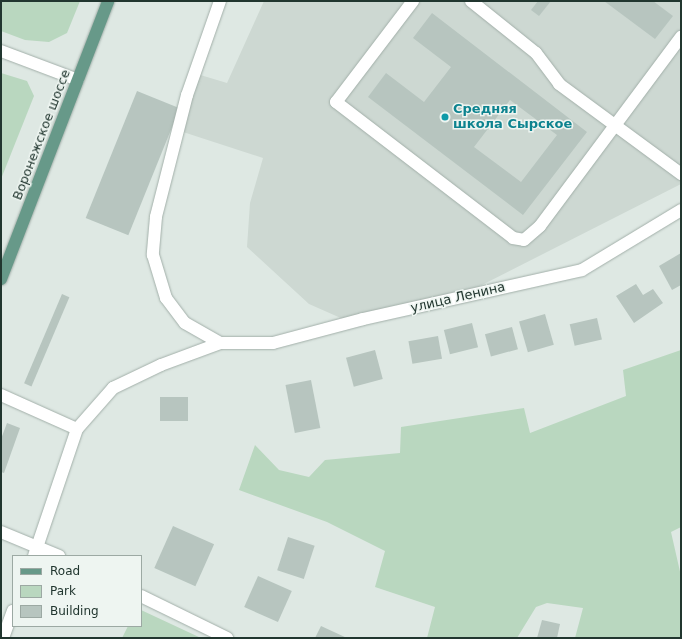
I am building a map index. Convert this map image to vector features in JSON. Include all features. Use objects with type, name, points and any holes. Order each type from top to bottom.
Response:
[{"type":"main road","name":"Воронежское шоссе","points":[[1,279],[108,1]]},
{"type":"street","points":[[220,1],[187,95],[156,216],[153,255],[166,298],[185,323],[220,343]]},
{"type":"street","points":[[413,1],[336,102],[514,238],[524,240],[540,226],[681,37]]},
{"type":"street","points":[[470,1],[536,53],[559,84],[681,174]]},
{"type":"street","points":[[1,51],[78,80]]},
{"type":"street","name":"улица Ленина","points":[[220,343],[273,343],[363,319],[582,270],[681,210]]},
{"type":"street","points":[[36,551],[77,429],[113,388],[161,365],[220,343]]},
{"type":"street","points":[[1,395],[77,429]]},
{"type":"street","points":[[1,532],[36,551],[54,555]]},
{"type":"street","points":[[142,596],[227,638]]},
{"type":"street","points":[[3,638],[12,614]]},
{"type":"shaded area","points":[[264,1],[681,1],[681,184],[476,288],[343,319],[309,304],[247,247],[250,203],[263,158],[180,131],[197,74],[227,83]]},
{"type":"green space","points":[[1,1],[80,1],[67,33],[49,42],[25,40],[1,31]]},
{"type":"green space","points":[[1,73],[27,81],[34,96],[1,179]]},
{"type":"green space","points":[[681,350],[681,527],[671,532],[681,576],[681,638],[575,638],[583,608],[547,603],[536,607],[517,638],[427,638],[435,607],[375,587],[385,551],[327,522],[239,490],[255,445],[279,470],[309,477],[325,460],[400,453],[401,427],[524,408],[530,433],[626,396],[623,370]]},
{"type":"green space","points":[[142,610],[201,638],[122,638],[128,627],[142,627]]},
{"type":"building","points":[[538,1],[551,1],[539,16],[531,10]]},
{"type":"building","points":[[604,1],[653,1],[673,16],[655,39]]},
{"type":"building","name":"Средняя школа Сырское","points":[[432,13],[587,132],[523,215],[368,97],[386,73],[424,102],[451,67],[413,38]],"holes":[[[510,100],[557,135],[521,182],[474,147]]]},
{"type":"building","points":[[137,91],[180,108],[128,235],[86,218]]},
{"type":"building","points":[[681,253],[681,285],[672,290],[659,266]]},
{"type":"building","points":[[636,284],[643,295],[653,289],[663,303],[634,323],[616,296]]},
{"type":"building","points":[[62,294],[69,297],[31,386],[24,383]]},
{"type":"building","points":[[545,314],[554,345],[528,352],[519,321]]},
{"type":"building","points":[[597,318],[602,339],[575,346],[570,324]]},
{"type":"building","points":[[472,323],[478,347],[450,354],[444,330]]},
{"type":"building","points":[[512,327],[518,349],[491,356],[485,334]]},
{"type":"building","points":[[438,336],[442,359],[412,364],[408,341]]},
{"type":"building","points":[[375,350],[383,379],[354,387],[346,358]]},
{"type":"building","points":[[311,380],[320,428],[295,433],[285,385]]},
{"type":"building","points":[[160,397],[188,397],[188,421],[160,421]]},
{"type":"building","points":[[7,423],[20,428],[4,473],[1,472],[1,439]]},
{"type":"building","points":[[173,526],[214,544],[195,586],[154,568]]},
{"type":"building","points":[[288,537],[315,546],[304,579],[277,570]]},
{"type":"building","points":[[258,576],[292,591],[278,622],[244,607]]},
{"type":"building","points":[[542,620],[560,624],[557,638],[537,638]]},
{"type":"building","points":[[321,626],[347,638],[315,638]]},
{"type":"place","name":"Средняя школа Сырское","points":[[445,117]]}]
